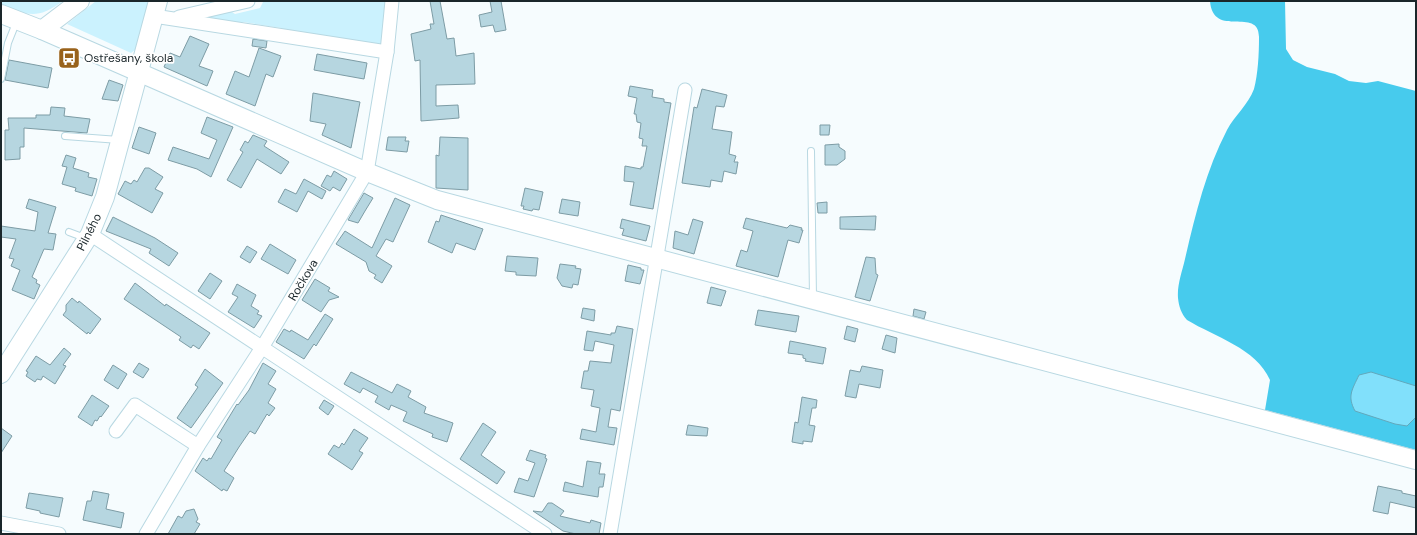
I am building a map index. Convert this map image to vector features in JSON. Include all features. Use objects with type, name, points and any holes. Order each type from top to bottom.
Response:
[{"type":"street","points":[[42,30],[80,1]]},
{"type":"street","points":[[172,18],[248,1]]},
{"type":"street","name":"Ročkova","points":[[146,534],[198,446],[263,346],[367,172],[387,52],[392,1]]},
{"type":"street","points":[[156,9],[172,18],[387,52]]},
{"type":"street","name":"Pilného","points":[[2,370],[88,236],[105,197],[156,9]]},
{"type":"street","points":[[9,17],[367,172],[438,200],[1416,460]]},
{"type":"street","points":[[610,534],[685,90]]},
{"type":"street","points":[[88,236],[263,346],[545,534]]},
{"type":"street","points":[[116,431],[135,405],[198,446]]},
{"type":"street","points":[[1,524],[59,534]]},
{"type":"lane","points":[[1,79],[8,43],[9,17]]},
{"type":"lane","points":[[65,136],[120,140]]},
{"type":"lane","points":[[811,150],[813,300]]},
{"type":"lane","points":[[69,232],[88,236]]},
{"type":"shaded area","points":[[1,1],[63,1],[46,11],[33,14],[19,12],[1,6]]},
{"type":"shaded area","points":[[96,1],[149,1],[135,50],[131,53],[67,24]]},
{"type":"shaded area","points":[[386,1],[382,44],[378,46],[283,32],[281,28],[243,22],[239,26],[201,20],[200,16],[229,10],[235,14],[260,8],[263,2]]},
{"type":"shaded area","points":[[1210,1],[1285,1],[1286,49],[1293,60],[1307,67],[1335,74],[1349,81],[1366,83],[1378,81],[1416,91],[1416,450],[1265,410],[1270,380],[1264,369],[1245,351],[1187,320],[1182,312],[1178,298],[1179,283],[1202,193],[1213,161],[1227,130],[1254,89],[1258,64],[1259,38],[1257,29],[1252,24],[1245,22],[1219,19],[1213,12]]},
{"type":"shaded area","points":[[1371,372],[1416,386],[1416,417],[1407,426],[1395,424],[1355,411],[1351,401],[1351,393],[1359,375]]},
{"type":"building","points":[[430,1],[440,1],[447,39],[454,38],[456,56],[474,53],[475,84],[436,85],[436,106],[458,105],[459,118],[421,121],[420,60],[415,61],[411,34],[431,29],[430,24],[434,24]]},
{"type":"building","points":[[490,1],[501,1],[506,30],[495,32],[493,25],[481,27],[479,15],[492,12]]},
{"type":"building","points":[[190,36],[209,44],[199,66],[213,71],[207,86],[164,67],[170,53],[180,57]]},
{"type":"building","points":[[253,39],[267,41],[266,48],[252,46]]},
{"type":"building","points":[[259,48],[281,56],[273,77],[266,74],[255,106],[226,94],[235,71],[249,77]]},
{"type":"building","points":[[317,54],[367,63],[364,79],[314,70]]},
{"type":"building","points":[[9,60],[52,68],[48,88],[5,80]]},
{"type":"building","points":[[109,80],[123,85],[118,101],[102,99]]},
{"type":"building","points":[[630,86],[653,90],[652,97],[664,99],[664,102],[671,103],[653,209],[630,205],[634,182],[624,181],[625,166],[641,169],[641,167],[643,167],[647,146],[642,146],[643,139],[639,138],[641,123],[637,122],[636,114],[634,114],[637,98],[628,96]]},
{"type":"building","points":[[702,89],[727,95],[724,107],[716,106],[712,129],[732,132],[729,154],[736,156],[734,162],[738,162],[736,174],[724,171],[722,182],[711,180],[710,187],[682,183],[694,107],[697,108]]},
{"type":"building","points":[[313,93],[360,102],[351,148],[322,135],[326,124],[310,121]]},
{"type":"building","points":[[51,107],[65,108],[64,116],[90,119],[87,133],[24,128],[24,147],[20,147],[20,159],[5,160],[5,130],[9,130],[8,118],[36,118],[36,115],[50,115]]},
{"type":"building","points":[[207,117],[233,127],[211,177],[197,169],[168,160],[173,147],[209,159],[217,140],[201,133]]},
{"type":"building","points":[[820,125],[830,125],[829,135],[820,135]]},
{"type":"building","points":[[139,127],[156,133],[149,154],[132,148]]},
{"type":"building","points":[[253,135],[267,141],[264,146],[289,162],[281,174],[257,159],[241,188],[227,180],[243,152],[240,150],[245,141],[248,143]]},
{"type":"building","points":[[388,137],[406,137],[405,141],[409,141],[407,152],[386,150]]},
{"type":"building","points":[[440,137],[468,138],[468,190],[436,188],[436,155],[439,156]]},
{"type":"building","points":[[839,144],[839,147],[845,151],[845,159],[837,165],[825,165],[825,145]]},
{"type":"building","points":[[66,155],[76,158],[73,168],[89,173],[88,177],[97,179],[92,196],[75,191],[76,188],[62,184],[67,167],[62,166]]},
{"type":"building","points":[[145,168],[149,168],[163,177],[155,189],[163,193],[152,213],[118,194],[125,181],[131,184],[134,180],[137,182]]},
{"type":"building","points":[[334,171],[347,179],[340,191],[333,187],[330,191],[321,186],[327,175],[331,177]]},
{"type":"building","points":[[304,179],[326,191],[322,199],[308,191],[297,212],[278,202],[285,189],[296,194]]},
{"type":"building","points":[[525,188],[543,192],[539,210],[533,209],[532,211],[523,209],[524,206],[521,206]]},
{"type":"building","points":[[364,193],[373,198],[358,223],[348,220]]},
{"type":"building","points":[[395,198],[410,205],[393,242],[386,239],[376,256],[392,266],[382,283],[374,278],[376,275],[369,271],[366,262],[336,244],[345,231],[372,248]]},
{"type":"building","points":[[29,199],[56,207],[48,233],[56,234],[53,250],[44,249],[32,277],[37,280],[36,283],[40,285],[34,299],[12,290],[20,270],[11,266],[14,259],[9,258],[16,239],[1,237],[1,226],[35,231],[38,212],[26,208]]},
{"type":"building","points":[[562,199],[580,202],[578,216],[559,213]]},
{"type":"building","points":[[827,202],[827,213],[818,213],[817,203]]},
{"type":"building","points":[[441,215],[483,229],[475,250],[456,243],[452,253],[428,242],[436,221],[439,222]]},
{"type":"building","points":[[876,216],[875,230],[840,229],[840,217]]},
{"type":"building","points":[[113,217],[155,238],[178,253],[169,266],[149,253],[151,249],[106,231]]},
{"type":"building","points":[[746,218],[787,228],[790,225],[802,228],[801,230],[803,230],[799,243],[788,240],[778,277],[736,266],[741,250],[747,252],[753,231],[743,228]]},
{"type":"building","points":[[622,219],[650,226],[646,241],[622,235],[624,229],[620,228]]},
{"type":"building","points":[[693,219],[703,222],[694,254],[673,248],[675,231],[688,235]]},
{"type":"building","points":[[270,244],[296,260],[288,274],[261,259]]},
{"type":"building","points":[[247,246],[257,252],[250,263],[240,257]]},
{"type":"building","points":[[507,256],[538,258],[536,276],[516,275],[516,272],[505,271]]},
{"type":"building","points":[[866,257],[875,258],[876,274],[878,275],[870,301],[855,297]]},
{"type":"building","points":[[560,264],[576,266],[575,268],[581,269],[578,285],[573,284],[572,288],[562,286],[557,278]]},
{"type":"building","points":[[628,265],[644,270],[640,284],[625,281]]},
{"type":"building","points":[[210,273],[222,281],[210,299],[198,291]]},
{"type":"building","points":[[315,279],[330,288],[328,291],[339,297],[329,300],[321,312],[302,300]]},
{"type":"building","points":[[135,283],[165,306],[166,304],[210,333],[199,349],[193,345],[191,348],[179,340],[181,337],[124,299]]},
{"type":"building","points":[[237,284],[256,295],[251,306],[259,311],[257,314],[262,316],[254,328],[228,312],[238,297],[232,294]]},
{"type":"building","points":[[711,287],[726,291],[721,306],[707,303]]},
{"type":"building","points":[[72,298],[78,303],[79,301],[101,319],[90,334],[88,332],[87,334],[63,315],[66,311],[66,305]]},
{"type":"building","points":[[583,308],[595,310],[594,321],[581,318]]},
{"type":"building","points":[[914,309],[926,312],[924,319],[913,316]]},
{"type":"building","points":[[758,310],[799,316],[796,332],[755,325]]},
{"type":"building","points":[[325,314],[333,319],[316,346],[314,344],[304,359],[276,342],[284,329],[290,332],[291,330],[308,340]]},
{"type":"building","points":[[617,326],[633,329],[620,411],[611,409],[608,427],[617,428],[614,445],[580,439],[582,429],[596,432],[600,408],[591,406],[594,390],[581,388],[584,371],[588,371],[590,361],[611,363],[614,345],[595,341],[593,351],[584,350],[587,331],[611,335],[611,333],[615,333]]},
{"type":"building","points":[[847,326],[858,329],[855,342],[844,339]]},
{"type":"building","points":[[886,335],[897,338],[895,353],[882,349]]},
{"type":"building","points":[[790,341],[826,348],[823,364],[805,361],[806,359],[803,358],[803,355],[788,353]]},
{"type":"building","points":[[64,348],[71,354],[63,365],[66,366],[55,384],[43,376],[41,380],[37,379],[35,382],[26,376],[28,372],[26,371],[36,356],[50,365]]},
{"type":"building","points":[[139,363],[149,369],[143,378],[133,372]]},
{"type":"building","points":[[263,363],[276,371],[268,384],[276,389],[268,403],[275,408],[269,416],[267,414],[255,434],[250,431],[239,447],[224,471],[234,478],[227,491],[223,489],[222,491],[195,471],[203,458],[207,461],[209,458],[211,459],[222,440],[217,437],[237,404],[238,405],[249,390]]},
{"type":"building","points":[[113,365],[127,374],[118,389],[104,380]]},
{"type":"building","points":[[862,366],[883,370],[880,388],[859,384],[856,398],[845,396],[850,370],[860,372]]},
{"type":"building","points":[[205,369],[223,383],[191,428],[177,418],[198,387],[195,385]]},
{"type":"building","points":[[351,372],[392,393],[397,384],[411,391],[408,397],[426,407],[424,413],[453,423],[447,442],[432,437],[433,434],[403,421],[407,412],[391,405],[389,410],[375,402],[378,396],[363,388],[360,393],[344,384]]},
{"type":"building","points":[[92,395],[109,406],[97,421],[95,420],[92,426],[78,417]]},
{"type":"building","points":[[802,397],[817,400],[816,408],[812,408],[809,425],[815,426],[812,442],[803,441],[803,444],[792,442],[795,422],[798,423]]},
{"type":"building","points":[[324,400],[334,406],[328,415],[319,408]]},
{"type":"building","points":[[483,423],[496,432],[481,455],[505,472],[497,484],[460,459]]},
{"type":"building","points":[[688,425],[708,428],[707,436],[686,435]]},
{"type":"building","points":[[1,428],[12,436],[1,453]]},
{"type":"building","points":[[354,429],[368,438],[359,451],[363,453],[352,470],[328,454],[334,445],[339,448],[342,443],[344,445]]},
{"type":"building","points":[[530,450],[546,455],[545,458],[547,459],[534,497],[514,492],[519,478],[528,481],[535,463],[526,460]]},
{"type":"building","points":[[587,461],[601,463],[599,474],[605,474],[603,487],[599,487],[598,497],[563,491],[565,482],[583,487]]},
{"type":"building","points":[[1378,486],[1402,491],[1402,493],[1416,496],[1416,508],[1390,502],[1388,514],[1373,511]]},
{"type":"building","points":[[93,491],[109,494],[106,509],[124,513],[121,528],[83,520],[87,501],[91,501]]},
{"type":"building","points":[[29,493],[63,498],[59,517],[26,508]]},
{"type":"building","points":[[548,503],[552,503],[564,511],[560,516],[590,523],[591,520],[601,523],[599,534],[576,534],[563,531],[533,511],[542,512]]},
{"type":"building","points":[[194,509],[198,519],[196,522],[200,524],[194,534],[168,534],[178,516],[182,518],[186,511]]},
{"type":"place","name":"Ostřešany, škola","points":[[69,58]]}]
